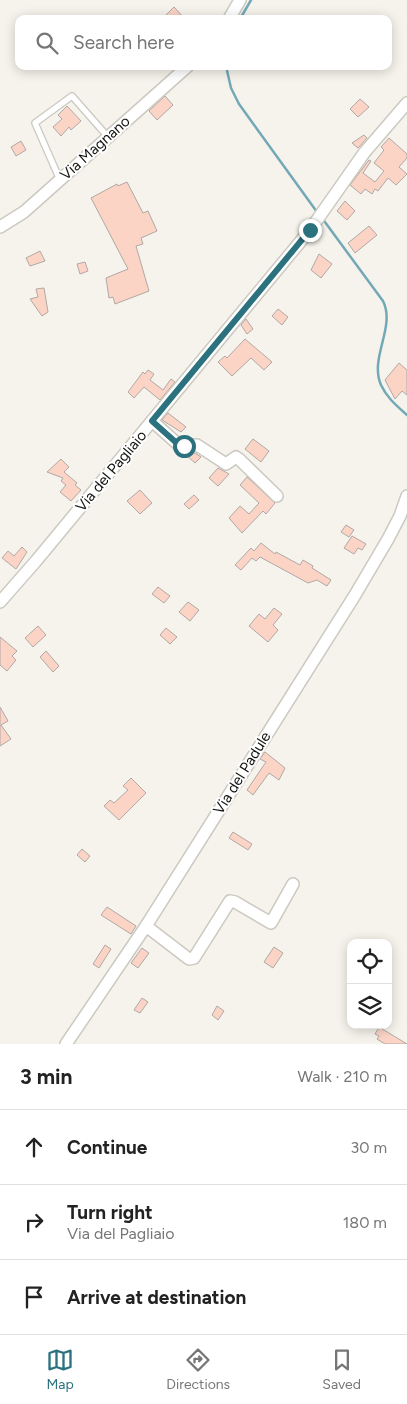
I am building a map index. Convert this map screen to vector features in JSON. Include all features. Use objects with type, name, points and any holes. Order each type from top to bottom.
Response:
[{"type":"street","points":[[231,15],[240,0]]},
{"type":"street","name":"Via Magnano","points":[[0,227],[24,212],[183,70]]},
{"type":"street","name":"Via del Pagliaio","points":[[0,602],[320,216],[364,153],[407,103]]},
{"type":"street","points":[[152,421],[180,446],[197,445],[226,464],[236,457],[240,459],[277,496]]},
{"type":"street","name":"Via del Padule","points":[[66,1044],[146,926],[355,594],[388,539],[400,516],[407,496]]},
{"type":"street","points":[[146,926],[189,959],[194,958],[230,901],[271,923],[293,884]]},
{"type":"lane","points":[[60,180],[35,123],[72,96],[108,137]]},
{"type":"building","points":[[174,7],[181,15],[166,15]]},
{"type":"building","points":[[165,96],[173,105],[157,120],[149,111]]},
{"type":"building","points":[[360,99],[369,107],[358,117],[350,109]]},
{"type":"building","points":[[67,106],[81,121],[71,130],[69,127],[61,136],[53,127],[62,119],[58,115]]},
{"type":"building","points":[[364,135],[367,138],[358,148],[352,143]]},
{"type":"building","points":[[389,138],[407,154],[407,158],[399,167],[407,174],[396,185],[388,178],[378,191],[375,189],[372,194],[365,189],[361,194],[350,185],[369,160],[371,161],[363,173],[375,182],[384,171],[374,163],[384,150],[381,147]]},
{"type":"building","points":[[21,141],[26,150],[16,156],[11,147]]},
{"type":"building","points":[[127,182],[143,213],[148,211],[157,231],[141,238],[143,244],[136,246],[149,291],[115,304],[113,297],[109,298],[106,278],[128,269],[91,198],[117,184],[118,186]]},
{"type":"building","points":[[345,201],[355,211],[347,220],[337,211]]},
{"type":"building","points":[[369,226],[377,235],[355,253],[348,243]]},
{"type":"building","points":[[40,251],[45,261],[30,266],[26,258]]},
{"type":"building","points":[[319,254],[332,264],[321,278],[311,270]]},
{"type":"building","points":[[85,262],[88,271],[80,274],[77,264]]},
{"type":"building","points":[[44,288],[48,312],[42,316],[30,299],[38,297],[36,289]]},
{"type":"building","points":[[278,309],[288,317],[282,325],[272,316]]},
{"type":"building","points":[[246,319],[253,329],[247,334],[241,325]]},
{"type":"building","points":[[245,339],[272,362],[264,370],[251,358],[232,376],[218,362],[225,356],[227,358]]},
{"type":"building","points":[[399,363],[407,370],[407,395],[402,391],[395,399],[385,380]]},
{"type":"building","points":[[148,370],[154,374],[150,380],[163,390],[171,379],[175,382],[160,400],[144,387],[134,398],[128,392],[143,372],[145,374]]},
{"type":"building","points":[[168,413],[186,427],[181,432],[162,420]]},
{"type":"building","points":[[253,439],[269,451],[261,462],[245,449]]},
{"type":"building","points":[[188,453],[195,453],[201,457],[195,463],[186,455]]},
{"type":"building","points":[[61,459],[69,467],[64,472],[77,483],[75,485],[81,490],[71,501],[60,492],[66,485],[61,481],[63,478],[47,472]]},
{"type":"building","points":[[218,468],[229,474],[218,486],[209,478]]},
{"type":"building","points":[[247,477],[275,503],[266,514],[263,511],[242,533],[229,518],[240,506],[249,514],[259,503],[240,485]]},
{"type":"building","points":[[140,490],[152,503],[140,514],[127,501]]},
{"type":"building","points":[[194,495],[199,500],[189,509],[184,504]]},
{"type":"building","points":[[346,525],[354,530],[349,537],[341,532]]},
{"type":"building","points":[[352,536],[366,544],[362,550],[358,548],[354,554],[344,548]]},
{"type":"building","points":[[261,543],[275,554],[276,552],[300,565],[303,560],[331,580],[327,586],[317,580],[308,583],[260,557],[256,561],[252,558],[241,570],[235,565],[251,548],[254,551]]},
{"type":"building","points":[[22,547],[27,552],[16,569],[2,558],[8,551],[14,556]]},
{"type":"building","points":[[158,587],[170,596],[164,603],[152,594]]},
{"type":"building","points":[[188,602],[199,610],[190,621],[179,612]]},
{"type":"building","points":[[274,608],[282,614],[273,625],[278,630],[268,642],[249,626],[259,614],[265,619]]},
{"type":"building","points":[[38,626],[46,635],[33,647],[25,638]]},
{"type":"building","points":[[166,628],[177,637],[170,644],[160,635]]},
{"type":"building","points":[[0,637],[17,651],[12,656],[16,660],[7,671],[0,665]]},
{"type":"building","points":[[46,651],[59,666],[53,672],[40,657]]},
{"type":"building","points":[[0,707],[8,721],[1,725],[11,739],[0,746]]},
{"type":"building","points":[[265,752],[285,768],[279,780],[269,773],[253,795],[247,790],[266,762],[260,759]]},
{"type":"building","points":[[131,778],[146,793],[119,820],[104,806],[110,800],[114,803],[128,790],[123,786]]},
{"type":"building","points":[[233,832],[252,844],[248,850],[229,838]]},
{"type":"building","points":[[82,849],[90,856],[85,862],[77,855]]},
{"type":"building","points":[[107,907],[136,926],[131,934],[101,915]]},
{"type":"building","points":[[105,945],[111,949],[99,968],[93,964]]},
{"type":"building","points":[[274,947],[283,953],[273,968],[264,962]]},
{"type":"building","points":[[142,948],[149,953],[138,968],[131,963]]},
{"type":"building","points":[[142,998],[148,1002],[140,1013],[134,1010]]},
{"type":"building","points":[[217,1006],[224,1011],[218,1020],[212,1015]]},
{"type":"building","points":[[378,1029],[382,1029],[407,1044],[385,1044],[377,1039],[379,1036],[375,1034]]},
{"type":"waterway","points":[[242,15],[251,0]]},
{"type":"waterway","points":[[227,70],[231,88],[239,104],[317,212]]},
{"type":"waterway","points":[[322,218],[383,301],[386,321],[378,364],[378,375],[386,394],[407,415]]},
{"type":"route","points":[[184,446],[180,446],[152,421],[310,230]]}]
